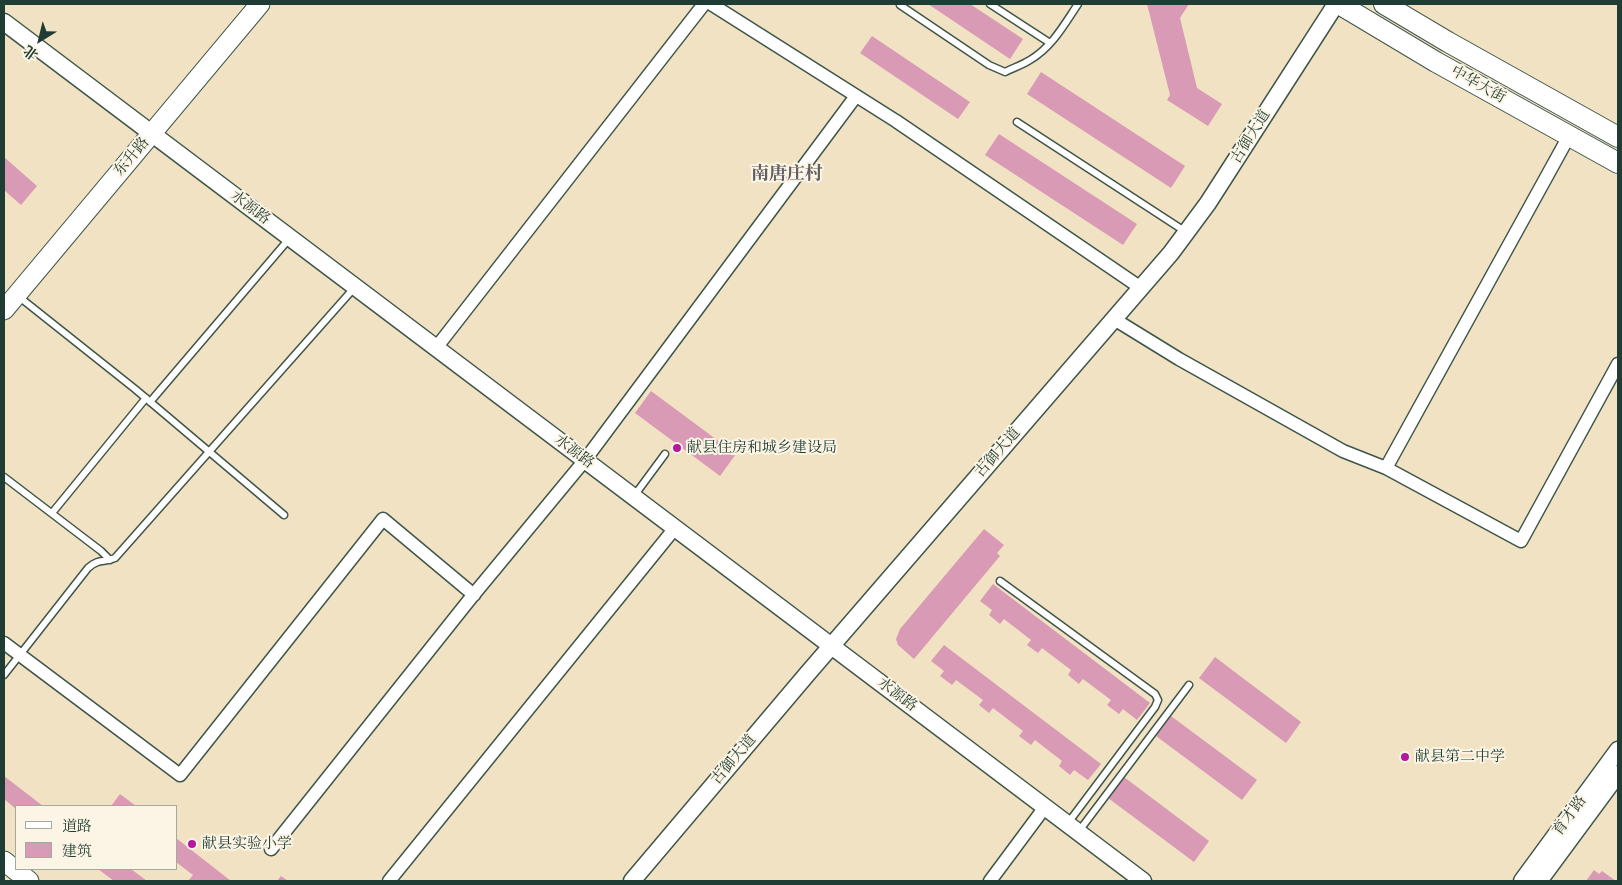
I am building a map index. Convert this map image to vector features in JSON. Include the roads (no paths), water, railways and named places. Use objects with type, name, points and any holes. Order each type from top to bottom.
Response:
[{"type":"main road","name":"东升路","points":[[4,310],[260,4]]},
{"type":"main road","name":"中华大街","points":[[1384,4],[1618,137]]},
{"type":"main road","name":"中华大街","points":[[1342,5],[1436,62],[1618,163]]},
{"type":"main road","points":[[4,861],[15,870]]},
{"type":"main road","points":[[15,870],[29,881]]},
{"type":"street","points":[[436,348],[704,4]]},
{"type":"street","points":[[711,4],[896,121],[1141,288]]},
{"type":"street","name":"古御大道","points":[[632,881],[1187,232],[1342,5]]},
{"type":"street","name":"水源路","points":[[4,22],[1143,881]]},
{"type":"street","points":[[271,849],[584,460],[856,96]]},
{"type":"street","points":[[1386,468],[1569,136]]},
{"type":"street","points":[[1114,319],[1179,359],[1342,451],[1386,468],[1521,541],[1618,364]]},
{"type":"street","points":[[4,643],[180,775],[383,520],[474,595]]},
{"type":"street","points":[[389,881],[675,528]]},
{"type":"street","name":"育才路","points":[[1522,881],[1618,750]]},
{"type":"street","name":"育才路","points":[[1539,881],[1618,774]]},
{"type":"street","points":[[990,881],[1045,807]]},
{"type":"lane","points":[[990,4],[1050,43]]},
{"type":"lane","points":[[900,6],[989,65],[1005,72],[1030,60],[1050,43],[1078,4]]},
{"type":"lane","points":[[1017,122],[1187,232]]},
{"type":"lane","points":[[52,513],[290,238]]},
{"type":"lane","points":[[4,675],[88,568],[96,561],[116,558],[355,287]]},
{"type":"lane","points":[[16,295],[148,400],[284,515]]},
{"type":"lane","points":[[633,496],[665,454]]},
{"type":"lane","points":[[4,476],[102,551],[110,560]]},
{"type":"lane","points":[[1000,581],[1154,694],[1158,700],[1072,828]]},
{"type":"lane","points":[[1072,828],[1189,685]]},
{"type":"place","name":"献县住房和城乡建设局","points":[[677,448]]},
{"type":"place","name":"献县第二中学","points":[[1405,757]]},
{"type":"place","name":"献县实验小学","points":[[192,844]]},
{"type":"district","name":"南唐庄村","points":[[787,175]]}]
